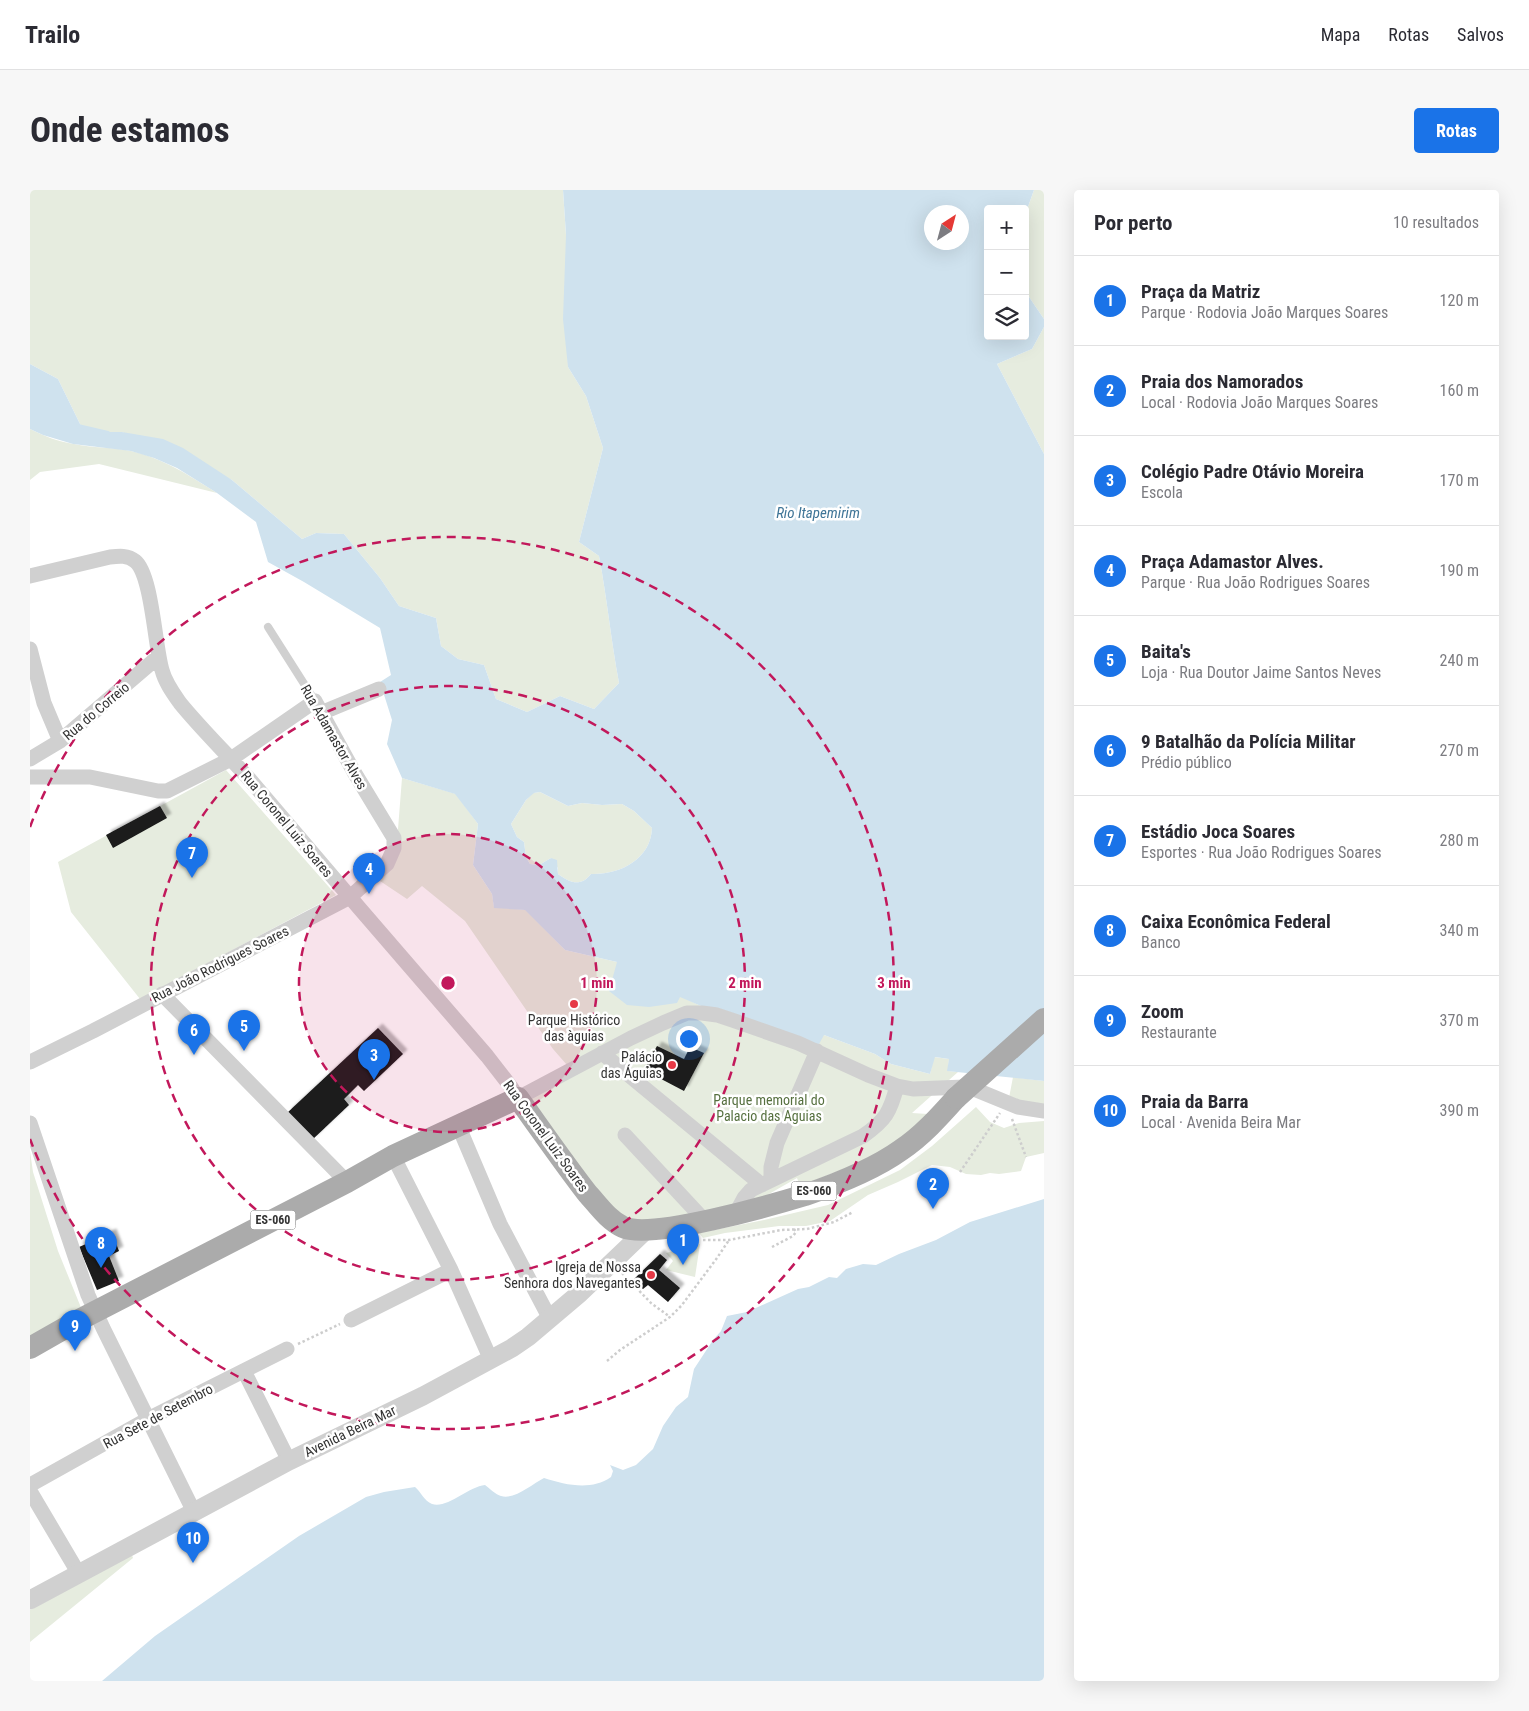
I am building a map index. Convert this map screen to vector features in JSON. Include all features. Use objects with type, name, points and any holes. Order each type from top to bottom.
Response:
[{"type":"main road","name":"ES-060","points":[[647,1229],[697,1223],[805,1194],[874,1166],[900,1151],[924,1132],[956,1098],[1044,1019]]},
{"type":"main road","name":"ES-060","points":[[30,1348],[393,1156],[518,1098]]},
{"type":"main road","name":"Rua Coronel Luiz Soares","points":[[518,1098],[598,1207],[623,1227],[638,1230],[647,1229]]},
{"type":"street","name":"Rua Coronel Luiz Soares","points":[[30,576],[110,557],[122,556],[129,558],[139,565],[151,604],[158,657],[165,681],[171,690],[488,1056],[518,1098]]},
{"type":"street","points":[[30,649],[44,703],[60,741]]},
{"type":"street","name":"Rua do Correio","points":[[30,759],[60,741],[158,657]]},
{"type":"street","points":[[30,777],[90,777],[158,791],[167,791],[231,759],[318,707],[379,689]]},
{"type":"street","name":"Rua Adamastor Alves","points":[[318,707],[354,772],[388,826],[394,838],[394,848]]},
{"type":"street","name":"Rua João Rodrigues Soares","points":[[30,1062],[94,1031],[350,897],[387,864],[394,848]]},
{"type":"street","points":[[162,994],[347,1182]]},
{"type":"street","points":[[518,1098],[602,1053],[687,1013],[717,1015],[798,1043],[897,1086],[913,1089],[974,1088],[1006,1104],[1029,1110],[1044,1110]]},
{"type":"street","points":[[767,1182],[777,1143],[818,1051]]},
{"type":"street","points":[[602,1053],[767,1182]]},
{"type":"street","points":[[736,1213],[750,1190],[863,1136],[878,1126],[889,1111],[897,1086]]},
{"type":"street","points":[[30,1123],[88,1294],[194,1512]]},
{"type":"street","points":[[458,1125],[500,1224],[550,1318]]},
{"type":"street","points":[[625,1135],[697,1223]]},
{"type":"street","points":[[393,1156],[450,1270],[491,1360]]},
{"type":"street","name":"Avenida Beira Mar","points":[[30,1600],[289,1461],[423,1396],[491,1360],[528,1337],[612,1264],[647,1229]]},
{"type":"street","points":[[351,1320],[450,1270]]},
{"type":"street","name":"Rua Sete de Setembro","points":[[30,1485],[148,1419],[287,1349]]},
{"type":"street","points":[[244,1370],[289,1461]]},
{"type":"street","points":[[30,1491],[79,1574]]},
{"type":"lane","name":"Rua Adamastor Alves","points":[[268,627],[318,707]]},
{"type":"path","points":[[1006,1104],[1026,1157]]},
{"type":"path","points":[[960,1172],[1006,1104]]},
{"type":"path","points":[[697,1223],[701,1240],[729,1240],[772,1231],[807,1229],[834,1222],[853,1212]]},
{"type":"path","points":[[772,1247],[794,1236],[796,1232],[794,1229]]},
{"type":"path","points":[[607,1361],[626,1346],[670,1318],[682,1305],[729,1240]]},
{"type":"path","points":[[612,1264],[651,1303],[670,1318]]},
{"type":"path","points":[[287,1349],[351,1320]]},
{"type":"green space","points":[[30,190],[563,190],[566,235],[568,367],[586,396],[603,448],[579,542],[599,556],[619,683],[594,709],[560,696],[527,712],[496,699],[484,665],[458,659],[441,646],[436,618],[399,606],[380,578],[344,534],[316,533],[302,539],[232,480],[122,432],[95,431],[81,426],[58,379],[30,364]]},
{"type":"green space","points":[[1034,190],[1044,190],[1044,319],[1029,297],[1029,205]]},
{"type":"green space","points":[[1044,327],[1044,454],[997,364],[1032,349]]},
{"type":"green space","points":[[30,429],[68,443],[143,454],[176,468],[217,493],[99,464],[40,472],[30,480]]},
{"type":"green space","points":[[226,770],[336,895],[140,999],[71,912],[58,862]]},
{"type":"green space","name":"Parque Histórico das àguias","points":[[402,778],[456,794],[478,824],[473,865],[492,894],[494,907],[526,910],[565,950],[617,962],[701,1006],[824,1035],[875,1054],[891,1064],[930,1074],[934,1057],[949,1059],[948,1071],[958,1072],[912,1113],[928,1114],[892,1150],[800,1186],[797,1178],[736,1213],[638,1230],[595,1190],[521,1101],[574,1073],[553,1049],[465,921],[422,886],[407,899],[380,881],[399,853],[398,829]]},
{"type":"green space","points":[[540,792],[568,806],[582,803],[622,804],[634,811],[652,828],[646,848],[632,863],[623,868],[613,872],[591,874],[579,882],[567,880],[558,874],[558,868],[551,858],[539,865],[530,864],[526,857],[524,842],[517,837],[511,824],[526,800],[533,793]]},
{"type":"green space","points":[[1013,1077],[1044,1081],[1044,1107],[1009,1098]]},
{"type":"green space","points":[[976,1107],[990,1122],[1004,1128],[1019,1123],[1044,1121],[1044,1153],[1026,1157],[1021,1171],[999,1174],[966,1174],[950,1167],[932,1165],[868,1195],[830,1221],[806,1226],[779,1226],[725,1233],[703,1238],[699,1233],[828,1205],[900,1170],[932,1146]]},
{"type":"green space","points":[[30,1151],[33,1172],[58,1251],[82,1310],[30,1336]]},
{"type":"green space","points":[[700,1244],[695,1277],[666,1270],[673,1261],[666,1253]]},
{"type":"green space","points":[[132,1555],[133,1558],[30,1642],[30,1610]]},
{"type":"water","name":"Rio Itapemirim","points":[[563,190],[1034,190],[1029,205],[984,205],[984,340],[1029,340],[1029,297],[1044,319],[1044,327],[1032,349],[997,364],[1044,454],[1044,1081],[947,1071],[949,1059],[935,1057],[930,1074],[891,1064],[875,1054],[824,1035],[818,1046],[680,997],[677,1003],[649,1007],[627,1005],[609,991],[617,962],[565,950],[525,910],[494,908],[492,894],[473,865],[478,824],[455,794],[402,778],[387,744],[392,720],[380,682],[391,675],[380,628],[268,562],[256,522],[217,493],[177,468],[131,451],[73,444],[30,429],[30,364],[58,379],[81,426],[85,429],[122,432],[163,439],[183,448],[232,480],[302,539],[316,533],[344,534],[380,578],[399,606],[436,618],[441,646],[458,659],[484,665],[496,699],[527,712],[560,696],[594,709],[619,683],[599,556],[579,542],[603,448],[586,396],[568,367],[563,319],[566,235]],"holes":[[[540,792],[568,806],[582,803],[622,804],[634,811],[652,828],[646,848],[632,863],[623,868],[613,872],[591,874],[579,882],[567,880],[558,874],[557,860],[551,858],[539,865],[530,864],[526,857],[524,842],[517,837],[511,824],[526,800],[534,793]]]},
{"type":"water","points":[[1044,1199],[1044,1681],[102,1681],[155,1636],[299,1536],[366,1497],[415,1487],[427,1501],[438,1505],[485,1485],[497,1494],[506,1497],[518,1494],[544,1478],[578,1485],[595,1484],[611,1477],[613,1471],[610,1465],[623,1470],[636,1465],[653,1449],[663,1426],[676,1407],[688,1397],[694,1369],[721,1331],[727,1316],[747,1312],[829,1277],[837,1278],[846,1269],[863,1264],[876,1265],[936,1240],[970,1222]]},
{"type":"building","points":[[160,806],[167,818],[113,848],[106,835]]},
{"type":"building","points":[[378,1028],[403,1054],[364,1091],[358,1085],[344,1099],[349,1105],[312,1140],[287,1113]]},
{"type":"building","name":"Palácio das Águias","points":[[657,1046],[684,1059],[690,1047],[704,1053],[684,1091],[644,1070]]},
{"type":"building","points":[[112,1233],[119,1251],[109,1256],[119,1281],[97,1290],[79,1247]]},
{"type":"building","name":"Igreja de Nossa Senhora dos Navegantes","points":[[660,1254],[667,1260],[659,1270],[680,1288],[668,1302],[648,1285],[643,1289],[633,1280]]},
{"type":"waterway","points":[[78,426],[108,433]]},
{"type":"place","name":"Estádio Joca Soares","points":[[192,878]]},
{"type":"place","name":"Praça Adamastor Alves.","points":[[369,894]]},
{"type":"place","name":"Parque Histórico das àguias","points":[[574,1004]]},
{"type":"place","name":"Baita's","points":[[244,1051]]},
{"type":"place","name":"9 Batalhão da Polícia Militar","points":[[194,1055]]},
{"type":"place","name":"Palácio das Águias","points":[[672,1065]]},
{"type":"place","name":"Colégio Padre Otávio Moreira","points":[[374,1080]]},
{"type":"place","name":"Praia dos Namorados","points":[[933,1209]]},
{"type":"place","name":"Praça da Matriz","points":[[683,1265]]},
{"type":"place","name":"Caixa Econômica Federal","points":[[101,1268]]},
{"type":"place","name":"Igreja de Nossa Senhora dos Navegantes","points":[[651,1275]]},
{"type":"place","name":"Zoom","points":[[75,1351]]},
{"type":"place","name":"Praia da Barra","points":[[193,1563]]},
{"type":"park label","name":"Parque memorial do Palacio das Aguias","points":[[769,1108]]}]
